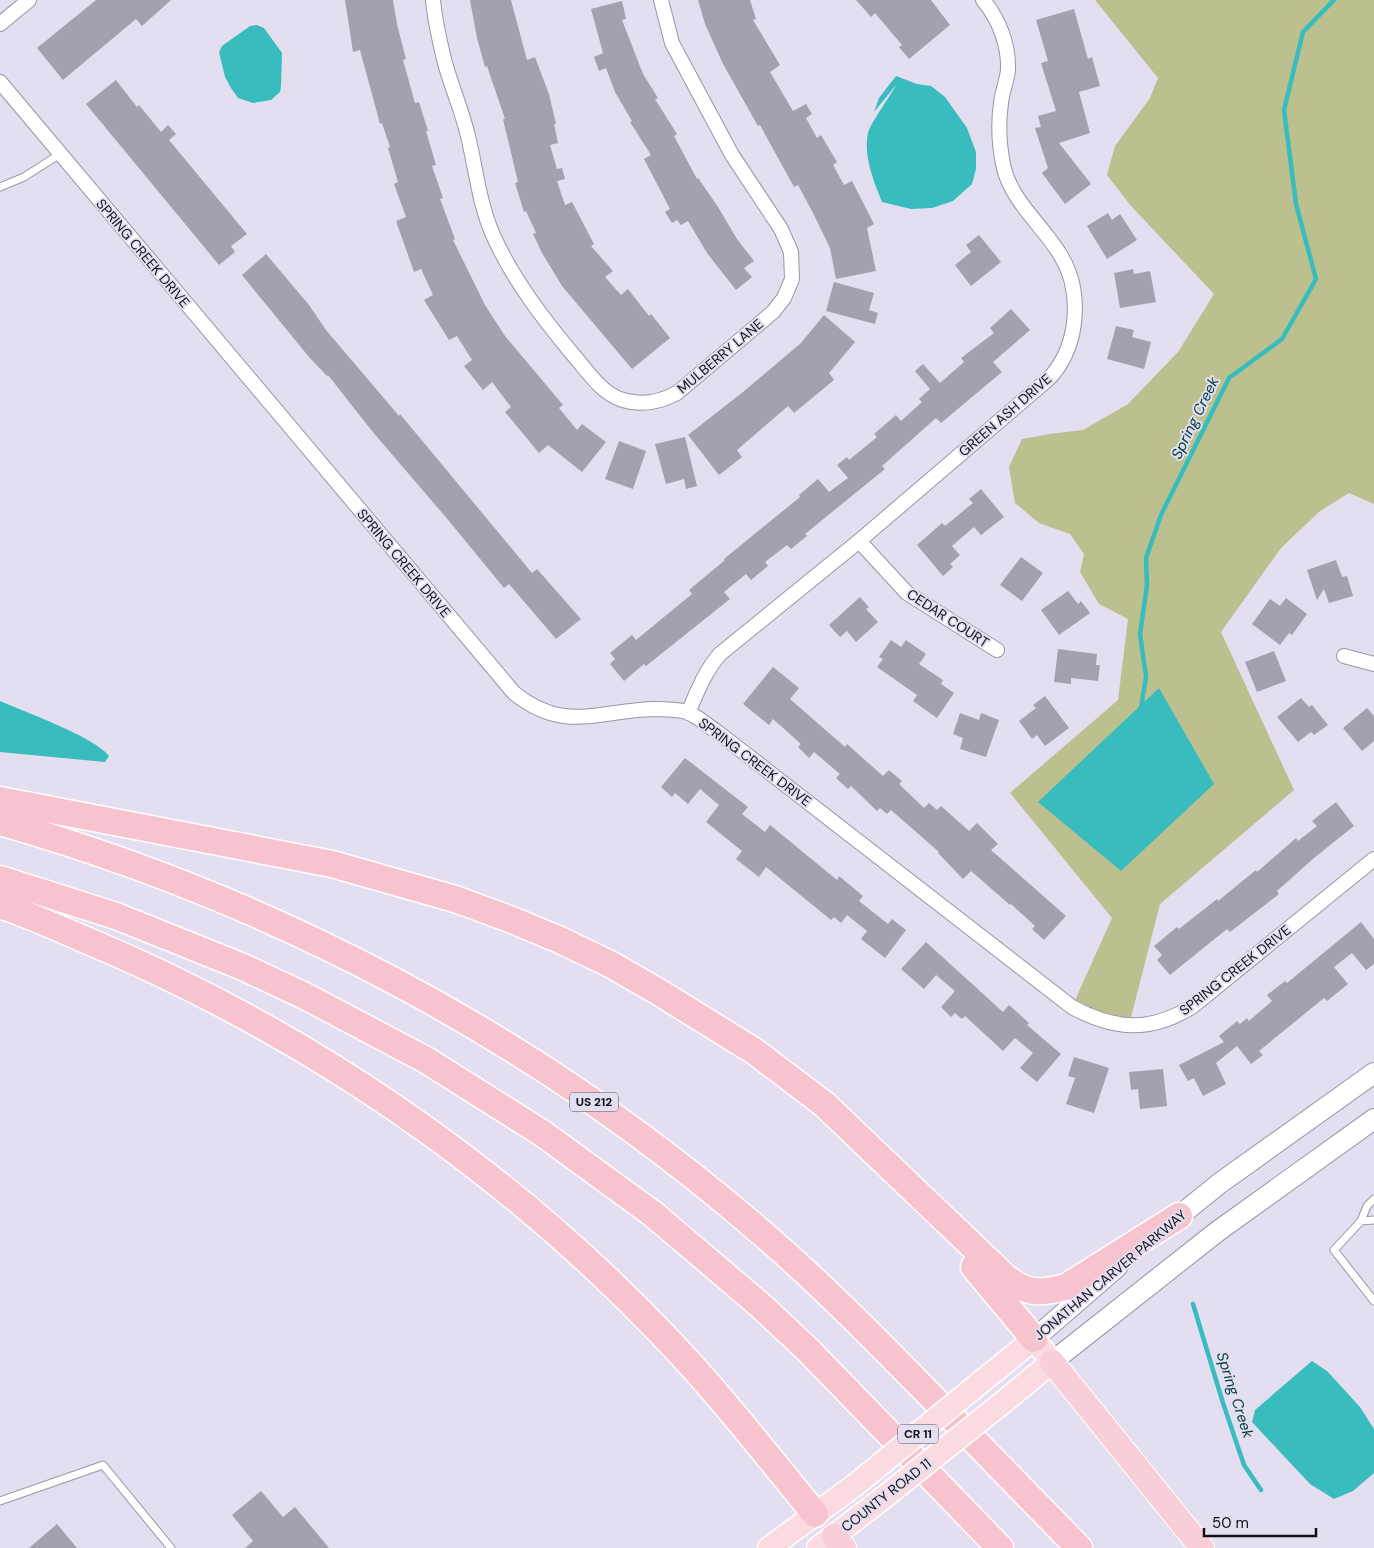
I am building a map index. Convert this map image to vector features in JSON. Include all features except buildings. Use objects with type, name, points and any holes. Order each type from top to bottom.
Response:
[{"type":"highway","points":[[0,800],[332,864],[414,886],[507,918],[560,940],[610,964],[754,1051],[824,1104],[1005,1277],[1020,1288],[1045,1293],[1066,1288],[1179,1216]]},
{"type":"highway","name":"US 212","points":[[0,822],[70,843],[179,882],[302,934],[390,978],[457,1015],[574,1088],[688,1172],[749,1221],[801,1268],[850,1314],[1079,1548]]},
{"type":"highway","points":[[0,879],[116,916],[243,967],[305,996],[426,1060],[542,1133],[653,1214],[760,1305],[807,1350],[1000,1548]]},
{"type":"highway","points":[[0,905],[165,975],[277,1034],[330,1065],[483,1172],[571,1247],[664,1335],[728,1407],[815,1514]]},
{"type":"highway","points":[[875,1153],[1034,1338]]},
{"type":"highway","points":[[1052,1362],[1202,1548]]},
{"type":"main road","name":"JONATHAN CARVER PARKWAY","points":[[854,1486],[1220,1183],[1374,1073]]},
{"type":"main road","name":"CR 11","points":[[1052,1362],[1226,1225],[1374,1119]]},
{"type":"main road","points":[[1034,1338],[1052,1362]]},
{"type":"main road","name":"COUNTY ROAD 11","points":[[832,1544],[873,1506],[1052,1362]]},
{"type":"main road","name":"COUNTY ROAD 11","points":[[770,1548],[854,1486]]},
{"type":"main road","points":[[815,1514],[832,1544]]},
{"type":"street","points":[[0,24],[29,0]]},
{"type":"street","name":"MULBERRY LANE","points":[[433,0],[445,64],[458,98],[468,137],[477,189],[492,234],[511,270],[545,322],[600,387],[622,400],[644,403],[662,401],[677,393],[773,312],[784,298],[792,279],[791,252],[781,229],[732,155],[672,43],[661,0]]},
{"type":"street","name":"GREEN ASH DRIVE","points":[[688,713],[704,676],[720,654],[859,541],[1039,388],[1057,368],[1064,356],[1072,333],[1075,315],[1074,294],[1070,276],[1061,256],[1012,190],[1003,166],[998,138],[1001,104],[1008,70],[1007,51],[1004,36],[991,10],[983,0]]},
{"type":"street","name":"SPRING CREEK DRIVE","points":[[0,82],[514,693],[528,705],[549,714],[570,718],[651,709],[669,709],[688,713],[716,731],[1072,1007],[1091,1018],[1111,1024],[1147,1025],[1179,1015],[1193,1006],[1374,859]]},
{"type":"street","name":"CEDAR COURT","points":[[859,541],[907,594],[998,650]]},
{"type":"street","points":[[1344,656],[1374,664]]},
{"type":"lane","points":[[0,187],[24,177],[60,154]]},
{"type":"lane","points":[[1374,1199],[1367,1206],[1360,1220],[1334,1250],[1374,1301]]},
{"type":"lane","points":[[1360,1220],[1374,1220]]},
{"type":"lane","points":[[0,1501],[103,1465],[171,1548]]},
{"type":"shaded area","points":[[1095,0],[1374,0],[1374,504],[1349,493],[1320,511],[1281,548],[1221,632],[1294,790],[1160,904],[1129,1025],[1072,1007],[1112,918],[1010,793],[1118,700],[1128,619],[1099,604],[1080,572],[1084,554],[1070,534],[1039,523],[1015,503],[1009,467],[1022,439],[1083,430],[1128,404],[1178,352],[1214,294],[1131,206],[1107,175],[1115,146],[1150,98],[1158,78]]},
{"type":"shaded area","points":[[257,25],[264,28],[282,53],[281,86],[280,92],[271,100],[253,103],[238,98],[231,88],[225,77],[219,52],[222,46],[250,26]]},
{"type":"shaded area","points":[[896,76],[917,84],[931,86],[945,97],[967,128],[976,152],[976,169],[972,184],[953,201],[932,208],[911,209],[882,202],[868,160],[868,133],[896,85],[874,112],[879,98]]},
{"type":"shaded area","points":[[1159,688],[1214,784],[1121,871],[1038,802]]},
{"type":"shaded area","points":[[0,701],[75,733],[90,741],[109,756],[105,762],[0,752]]},
{"type":"shaded area","points":[[1312,1361],[1327,1371],[1360,1407],[1374,1429],[1374,1473],[1353,1491],[1334,1499],[1310,1484],[1252,1422],[1255,1410]]},
{"type":"waterway","name":"Spring Creek","points":[[1141,708],[1146,677],[1140,634],[1147,585],[1146,558],[1161,515],[1229,378],[1282,339],[1316,279],[1296,204],[1284,110],[1303,32],[1334,0]]},
{"type":"waterway","name":"Spring Creek","points":[[1193,1304],[1244,1465],[1261,1490]]}]
